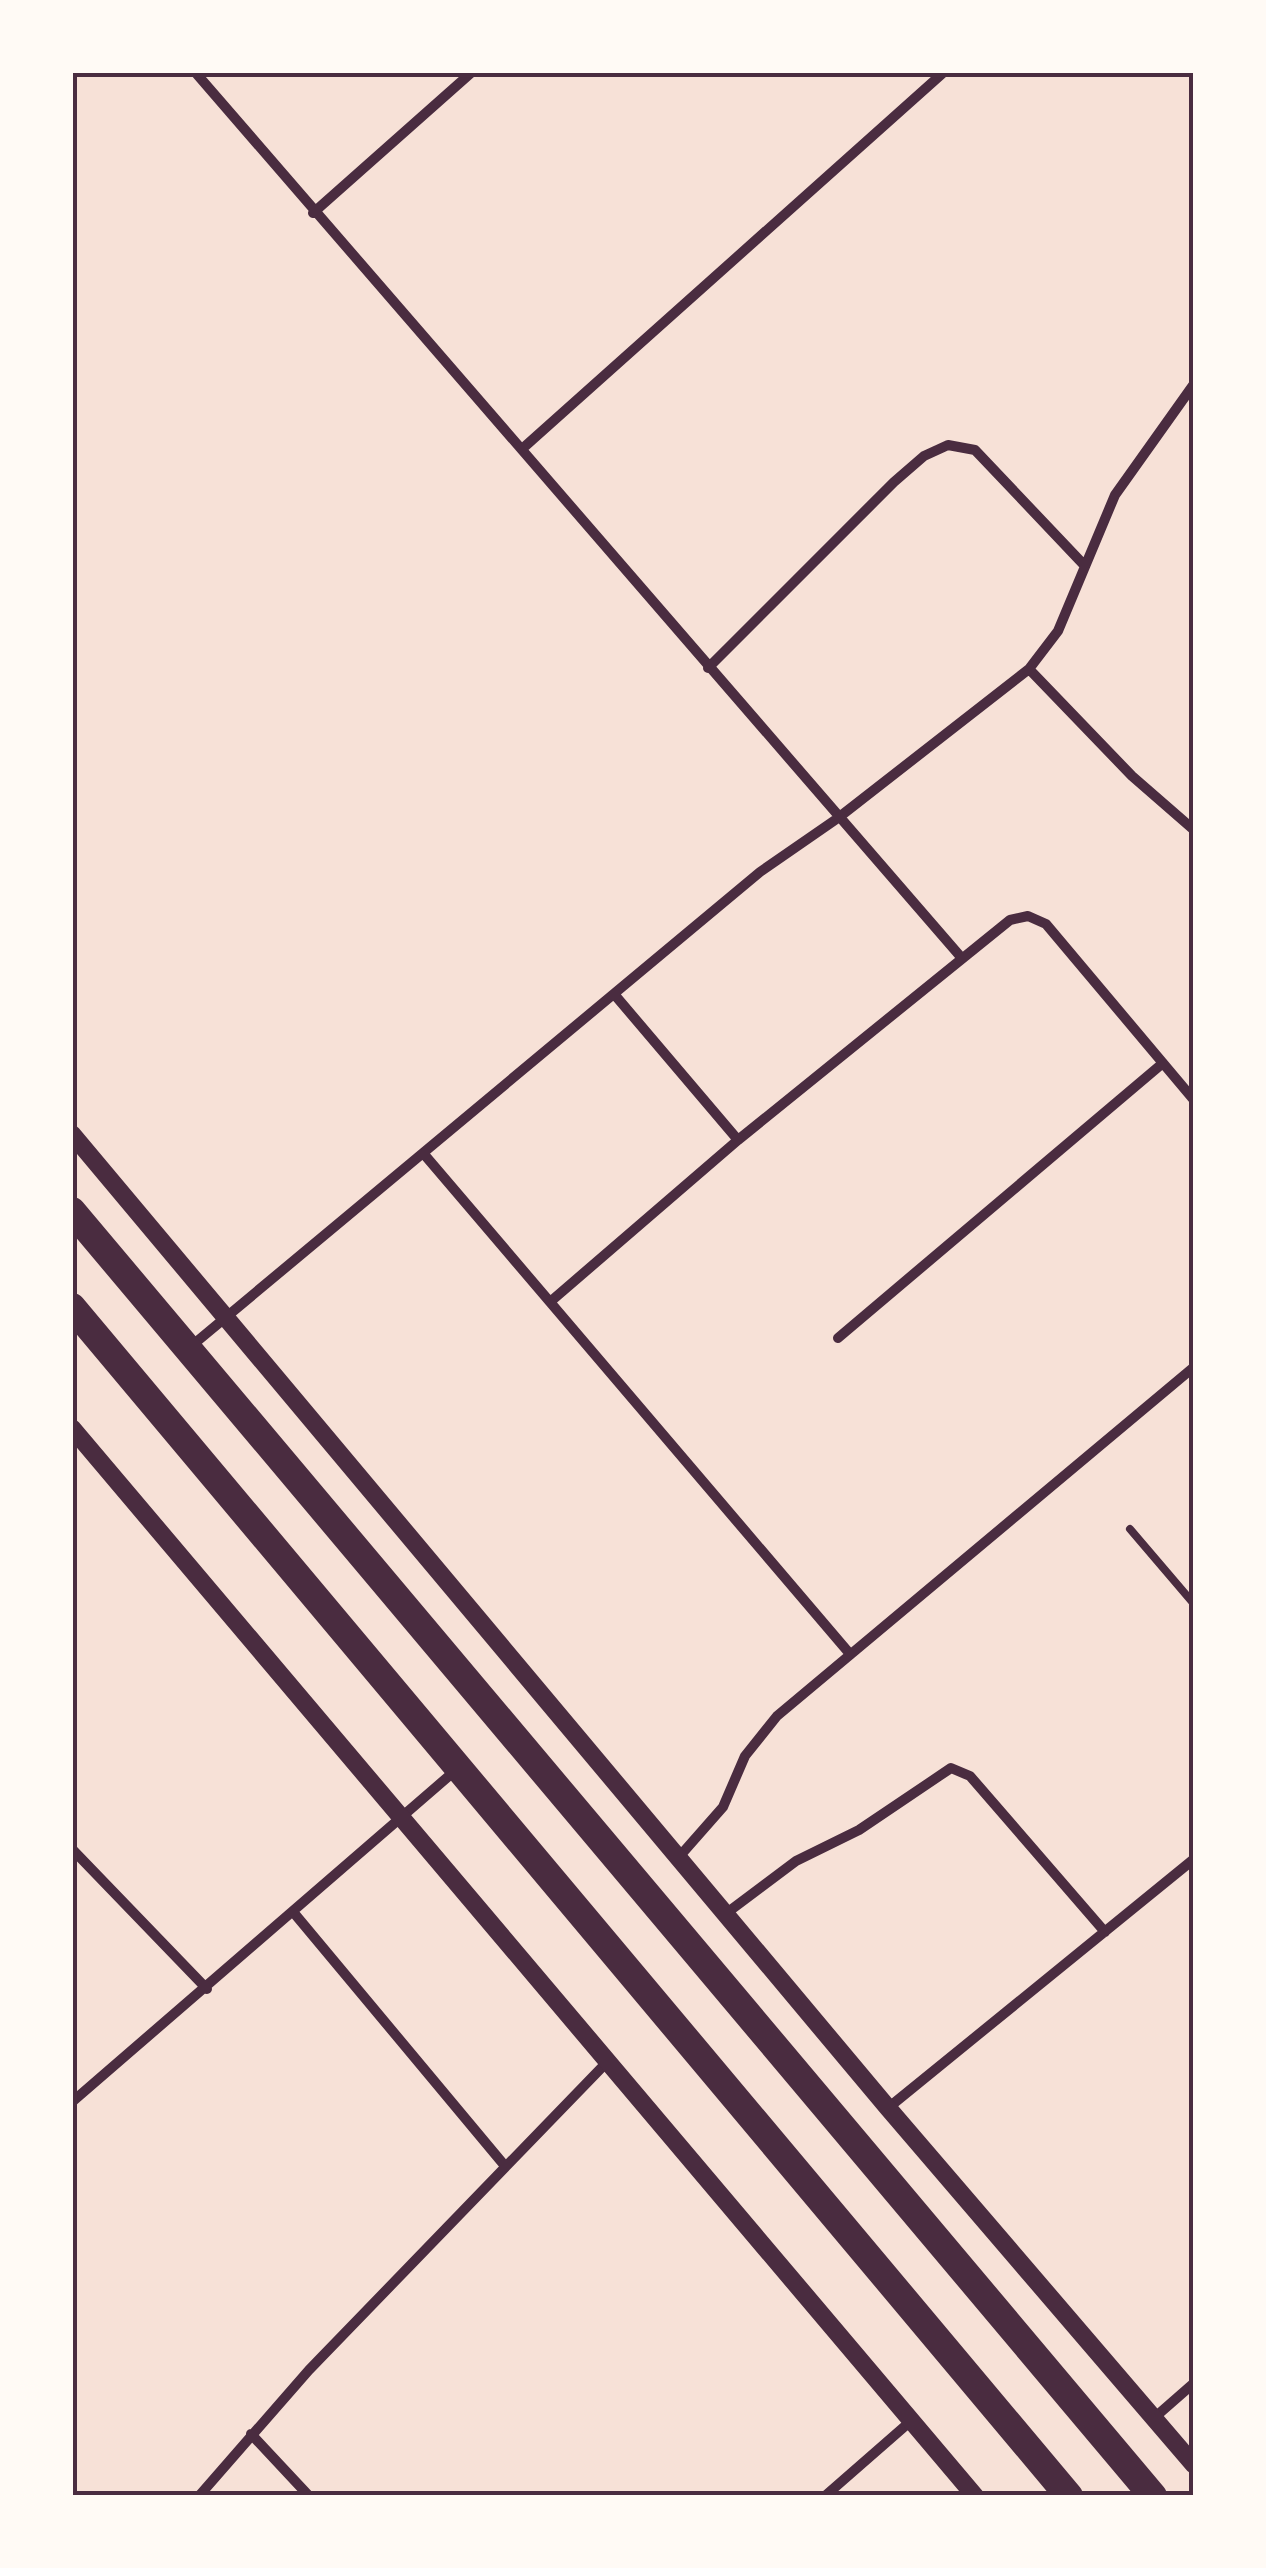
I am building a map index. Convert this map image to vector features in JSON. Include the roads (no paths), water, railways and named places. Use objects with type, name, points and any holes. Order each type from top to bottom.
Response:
[{"type":"highway","points":[[72,1211],[1153,2496]]},
{"type":"highway","points":[[72,1307],[1068,2496]]},
{"type":"street","points":[[195,72],[960,956]]},
{"type":"street","points":[[314,213],[472,72]]},
{"type":"street","points":[[522,448],[944,72]]},
{"type":"street","points":[[188,1348],[760,872],[838,818],[1029,669],[1058,631],[1115,495],[1168,414],[1194,384]]},
{"type":"street","points":[[708,668],[894,482],[924,456],[948,446],[975,450],[1085,566]]},
{"type":"street","points":[[1029,669],[1132,776],[1194,830]]},
{"type":"street","points":[[550,1302],[738,1140],[960,956],[1010,920],[1028,916],[1046,924],[1194,1100]]},
{"type":"street","points":[[614,994],[738,1140]]},
{"type":"street","points":[[838,1338],[1164,1064]]},
{"type":"street","points":[[72,1134],[728,1912],[888,2108],[1194,2465]]},
{"type":"street","points":[[423,1152],[850,1654]]},
{"type":"street","points":[[678,1857],[723,1807],[756,1737],[1194,1367]]},
{"type":"street","points":[[72,1428],[398,1819],[609,2060],[975,2496]]},
{"type":"street","points":[[728,1912],[796,1861],[859,1830],[951,1768],[970,1776],[1105,1932]]},
{"type":"street","points":[[72,2102],[458,1769]]},
{"type":"street","points":[[72,1849],[207,1989]]},
{"type":"street","points":[[888,2108],[1194,1859]]},
{"type":"street","points":[[294,1913],[505,2166]]},
{"type":"street","points":[[199,2496],[251,2434],[609,2060]]},
{"type":"street","points":[[1154,2418],[1194,2383]]},
{"type":"street","points":[[826,2496],[912,2420]]},
{"type":"street","points":[[251,2434],[309,2496]]},
{"type":"lane","points":[[1130,1530],[1194,1604]]}]
